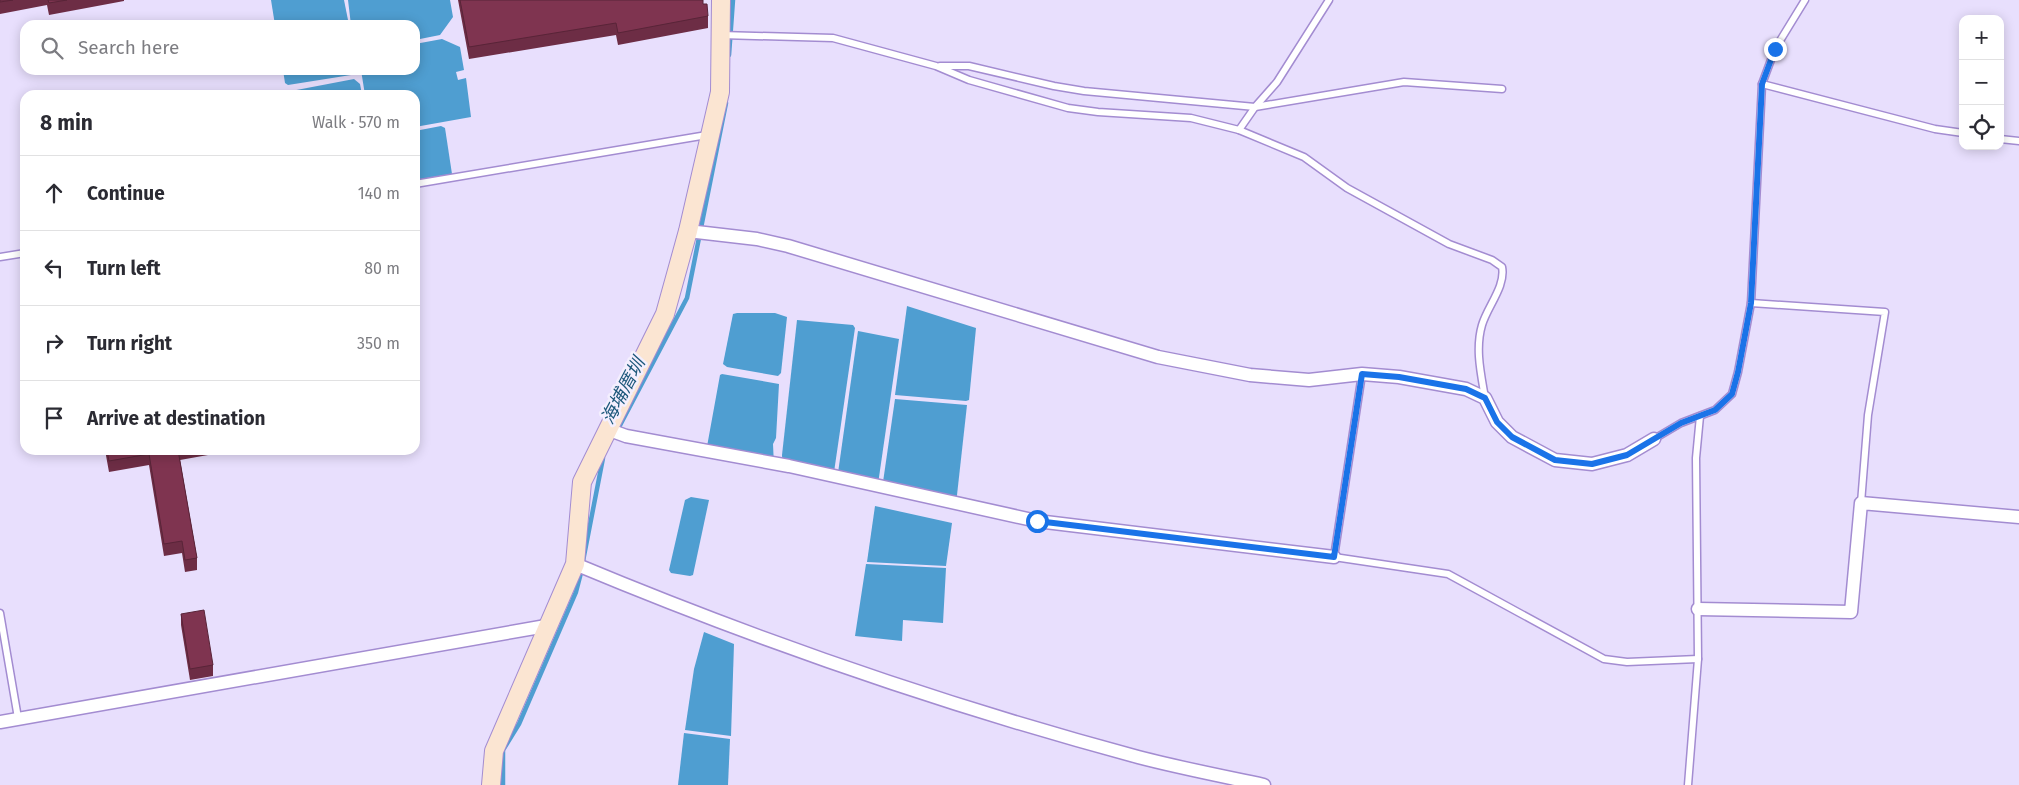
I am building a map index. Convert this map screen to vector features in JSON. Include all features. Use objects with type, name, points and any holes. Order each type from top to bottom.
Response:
[{"type":"street","points":[[494,784],[494,751],[574,564],[582,482],[665,314],[688,231],[712,134],[720,92],[722,0]]},
{"type":"street","points":[[688,231],[757,238],[788,246],[1158,357],[1250,374],[1309,380],[1362,374],[1399,377],[1466,389],[1485,398],[1497,422],[1512,437],[1555,460],[1592,464],[1627,455],[1654,439]]},
{"type":"street","points":[[607,429],[626,436],[789,466],[1037,521],[1334,557]]},
{"type":"street","points":[[1698,609],[1851,612],[1862,502],[2019,517]]},
{"type":"street","points":[[574,564],[794,648],[946,700],[1140,758],[1264,785]]},
{"type":"street","points":[[0,722],[546,626]]},
{"type":"lane","points":[[1239,130],[1255,107],[1277,82],[1329,0]]},
{"type":"lane","points":[[1654,439],[1681,423],[1715,410],[1732,394],[1751,303],[1762,84],[1775,49],[1806,0]]},
{"type":"lane","points":[[720,35],[833,38],[936,66],[969,80],[1068,108],[1098,112],[1190,118],[1239,130],[1304,157],[1347,188],[1449,244],[1492,260],[1502,266],[1501,281],[1481,325],[1478,355],[1485,398]]},
{"type":"lane","points":[[936,66],[969,66],[1084,91],[1255,107],[1404,82],[1502,88]]},
{"type":"lane","points":[[1762,84],[1935,130],[1959,133]]},
{"type":"lane","points":[[420,183],[712,134]]},
{"type":"lane","points":[[2004,139],[2019,141]]},
{"type":"lane","points":[[0,257],[20,254]]},
{"type":"lane","points":[[1751,303],[1885,312],[1868,414],[1862,502]]},
{"type":"lane","points":[[1362,374],[1334,557],[1448,574],[1604,659],[1627,662],[1698,660]]},
{"type":"lane","points":[[1688,785],[1698,660],[1696,458],[1700,416]]},
{"type":"lane","points":[[0,613],[18,718]]},
{"type":"water","points":[[271,0],[344,0],[348,20],[274,20]]},
{"type":"water","points":[[348,0],[450,0],[453,17],[440,35],[420,39],[420,20],[350,20]]},
{"type":"water","points":[[442,39],[460,47],[464,70],[456,72],[458,80],[466,78],[471,117],[420,126],[420,90],[364,90],[362,75],[420,75],[420,43]]},
{"type":"water","points":[[284,75],[351,75],[288,85],[285,83]]},
{"type":"water","points":[[354,79],[360,84],[361,90],[296,90]]},
{"type":"water","points":[[441,126],[445,128],[452,174],[420,179],[420,130]]},
{"type":"water","points":[[907,306],[976,328],[969,400],[895,395]]},
{"type":"water","points":[[775,313],[787,317],[781,373],[778,376],[727,367],[723,364],[733,314]]},
{"type":"water","points":[[797,320],[853,325],[855,328],[833,479],[783,470],[782,455]]},
{"type":"water","points":[[858,331],[899,339],[878,484],[837,480]]},
{"type":"water","points":[[720,375],[779,384],[776,438],[773,444],[774,466],[706,452]]},
{"type":"water","points":[[895,399],[967,405],[956,504],[882,489]]},
{"type":"water","points":[[691,497],[709,500],[693,575],[690,576],[671,573],[669,570],[685,500]]},
{"type":"water","points":[[875,506],[952,523],[946,566],[867,562]]},
{"type":"water","points":[[866,564],[946,568],[943,623],[903,620],[902,641],[855,636]]},
{"type":"water","points":[[704,632],[734,644],[731,736],[685,730],[694,669]]},
{"type":"water","points":[[684,733],[730,739],[728,785],[678,785]]},
{"type":"building","points":[[48,0],[67,0],[49,3]]},
{"type":"building","points":[[460,0],[703,0],[703,4],[707,4],[708,16],[618,33],[616,23],[469,47]]},
{"type":"building","points":[[108,455],[143,455],[109,461]]},
{"type":"building","points":[[149,455],[179,455],[197,558],[185,560],[182,541],[164,544]]},
{"type":"building","points":[[204,610],[213,665],[190,669],[181,614]]},
{"type":"waterway","name":"海埔厝圳","points":[[729,55],[733,0]]},
{"type":"waterway","name":"海埔厝圳","points":[[617,431],[687,298],[726,103]]},
{"type":"waterway","name":"海埔厝圳","points":[[583,561],[603,458]]},
{"type":"waterway","name":"海埔厝圳","points":[[503,785],[503,750],[519,724],[576,592],[582,569]]},
{"type":"route","points":[[1037,521],[1334,557],[1362,374],[1399,377],[1466,389],[1485,398],[1497,422],[1512,437],[1555,460],[1592,464],[1627,455],[1681,423],[1715,410],[1732,394],[1751,303],[1762,84],[1775,49]]}]
